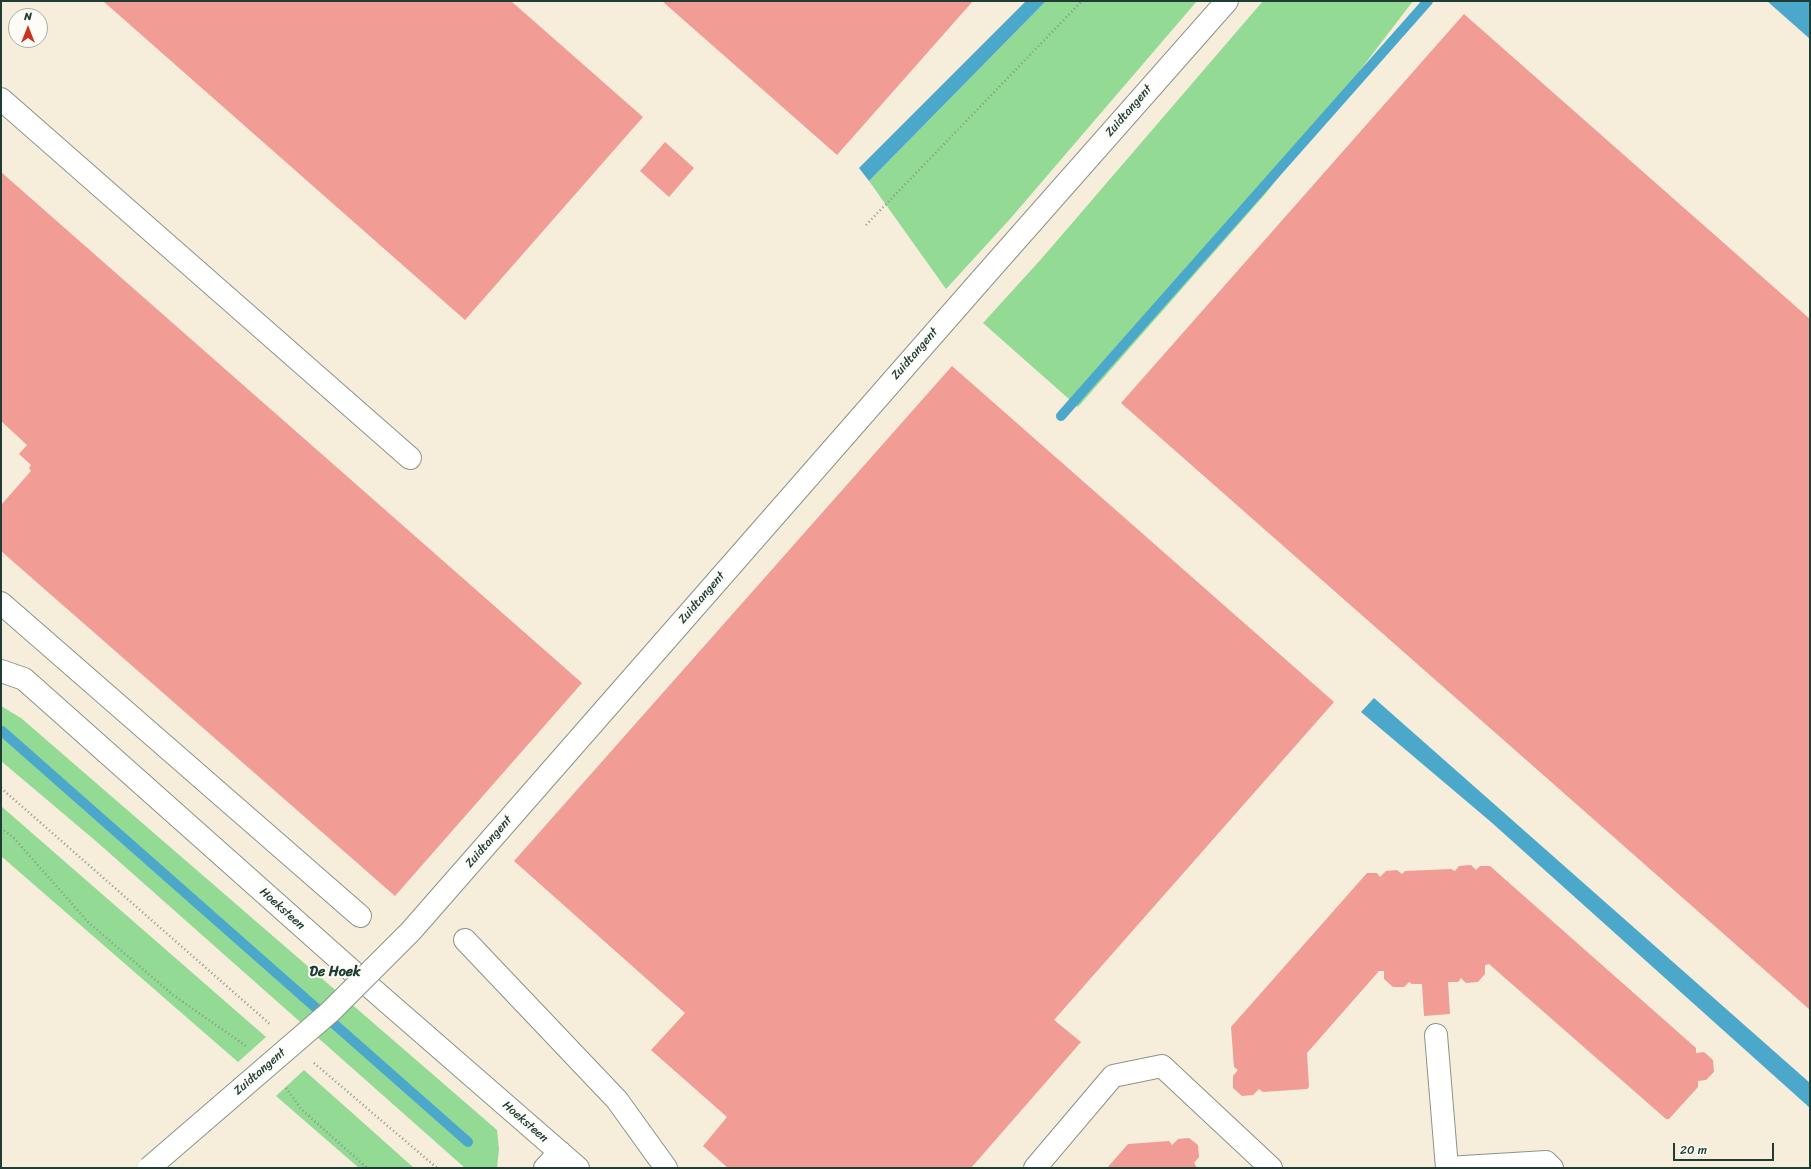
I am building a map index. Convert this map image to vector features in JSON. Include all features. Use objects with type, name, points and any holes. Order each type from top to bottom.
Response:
[{"type":"street","name":"Zuidtangent","points":[[149,1168],[330,1012],[411,931],[1227,1]]},
{"type":"street","points":[[1,99],[410,458]]},
{"type":"street","points":[[1,603],[360,916]]},
{"type":"street","name":"Hoeksteen","points":[[1,671],[24,679],[378,994],[578,1168]]},
{"type":"street","points":[[465,940],[617,1100],[666,1168]]},
{"type":"street","points":[[1436,1035],[1447,1168],[1546,1162],[1552,1168]]},
{"type":"street","points":[[1034,1168],[1113,1076],[1162,1066],[1272,1168]]},
{"type":"street","name":"Hoeksteen","points":[[546,1168],[560,1152]]},
{"type":"path","points":[[866,226],[1082,1]]},
{"type":"path","points":[[1,788],[273,1028]]},
{"type":"path","points":[[1,828],[14,837],[88,922],[173,995],[250,1049]]},
{"type":"path","points":[[309,1059],[437,1168]]},
{"type":"path","points":[[282,1082],[300,1109],[367,1168]]},
{"type":"green space","points":[[1046,1],[1197,1],[1010,219],[946,289],[869,181]]},
{"type":"green space","points":[[1263,1],[1413,1],[1267,192],[1078,407],[983,323],[1043,257]]},
{"type":"green space","points":[[1,706],[21,718],[497,1130],[499,1149],[497,1168],[465,1168],[97,842],[1,761]]},
{"type":"green space","points":[[1,806],[266,1037],[238,1062],[1,856]]},
{"type":"green space","points":[[304,1070],[414,1168],[359,1168],[276,1096]]},
{"type":"water","points":[[1026,1],[1046,1],[869,181],[859,168]]},
{"type":"water","points":[[1767,1],[1810,1],[1810,39]]},
{"type":"water","points":[[1374,698],[1810,1083],[1810,1108],[1491,822],[1361,712]]},
{"type":"building","points":[[103,1],[511,1],[643,117],[465,320]]},
{"type":"building","points":[[662,1],[973,1],[837,155]]},
{"type":"building","points":[[1464,14],[1810,319],[1810,1010],[1121,403]]},
{"type":"building","points":[[665,142],[694,168],[669,197],[640,171]]},
{"type":"building","points":[[1,172],[582,683],[395,896],[1,551],[1,505],[31,471],[29,468],[31,465],[19,454],[27,445],[1,421]]},
{"type":"building","points":[[952,366],[1334,702],[1054,1020],[1081,1042],[971,1168],[728,1168],[703,1146],[727,1117],[651,1050],[685,1013],[514,861]]},
{"type":"building","points":[[1471,865],[1476,870],[1480,866],[1490,866],[1696,1048],[1696,1053],[1704,1052],[1713,1060],[1714,1072],[1706,1080],[1698,1081],[1698,1087],[1669,1119],[1666,1119],[1489,964],[1485,965],[1485,974],[1478,982],[1466,983],[1461,978],[1458,982],[1448,982],[1450,1014],[1424,1016],[1422,984],[1412,984],[1409,982],[1404,987],[1393,987],[1384,979],[1384,971],[1379,971],[1307,1053],[1309,1087],[1307,1089],[1263,1092],[1259,1089],[1253,1095],[1242,1096],[1233,1088],[1233,1076],[1238,1070],[1234,1067],[1231,1027],[1367,873],[1377,873],[1380,877],[1386,871],[1397,870],[1402,874],[1405,871],[1451,869],[1455,871],[1459,866]]},
{"type":"building","points":[[1189,1138],[1198,1145],[1199,1157],[1194,1163],[1197,1168],[1107,1168],[1128,1144],[1169,1141],[1172,1145],[1178,1139]]},
{"type":"waterway","points":[[1061,416],[1428,1]]},
{"type":"waterway","points":[[2,731],[468,1142]]},
{"type":"district","name":"De Hoek","points":[[335,972]]}]
